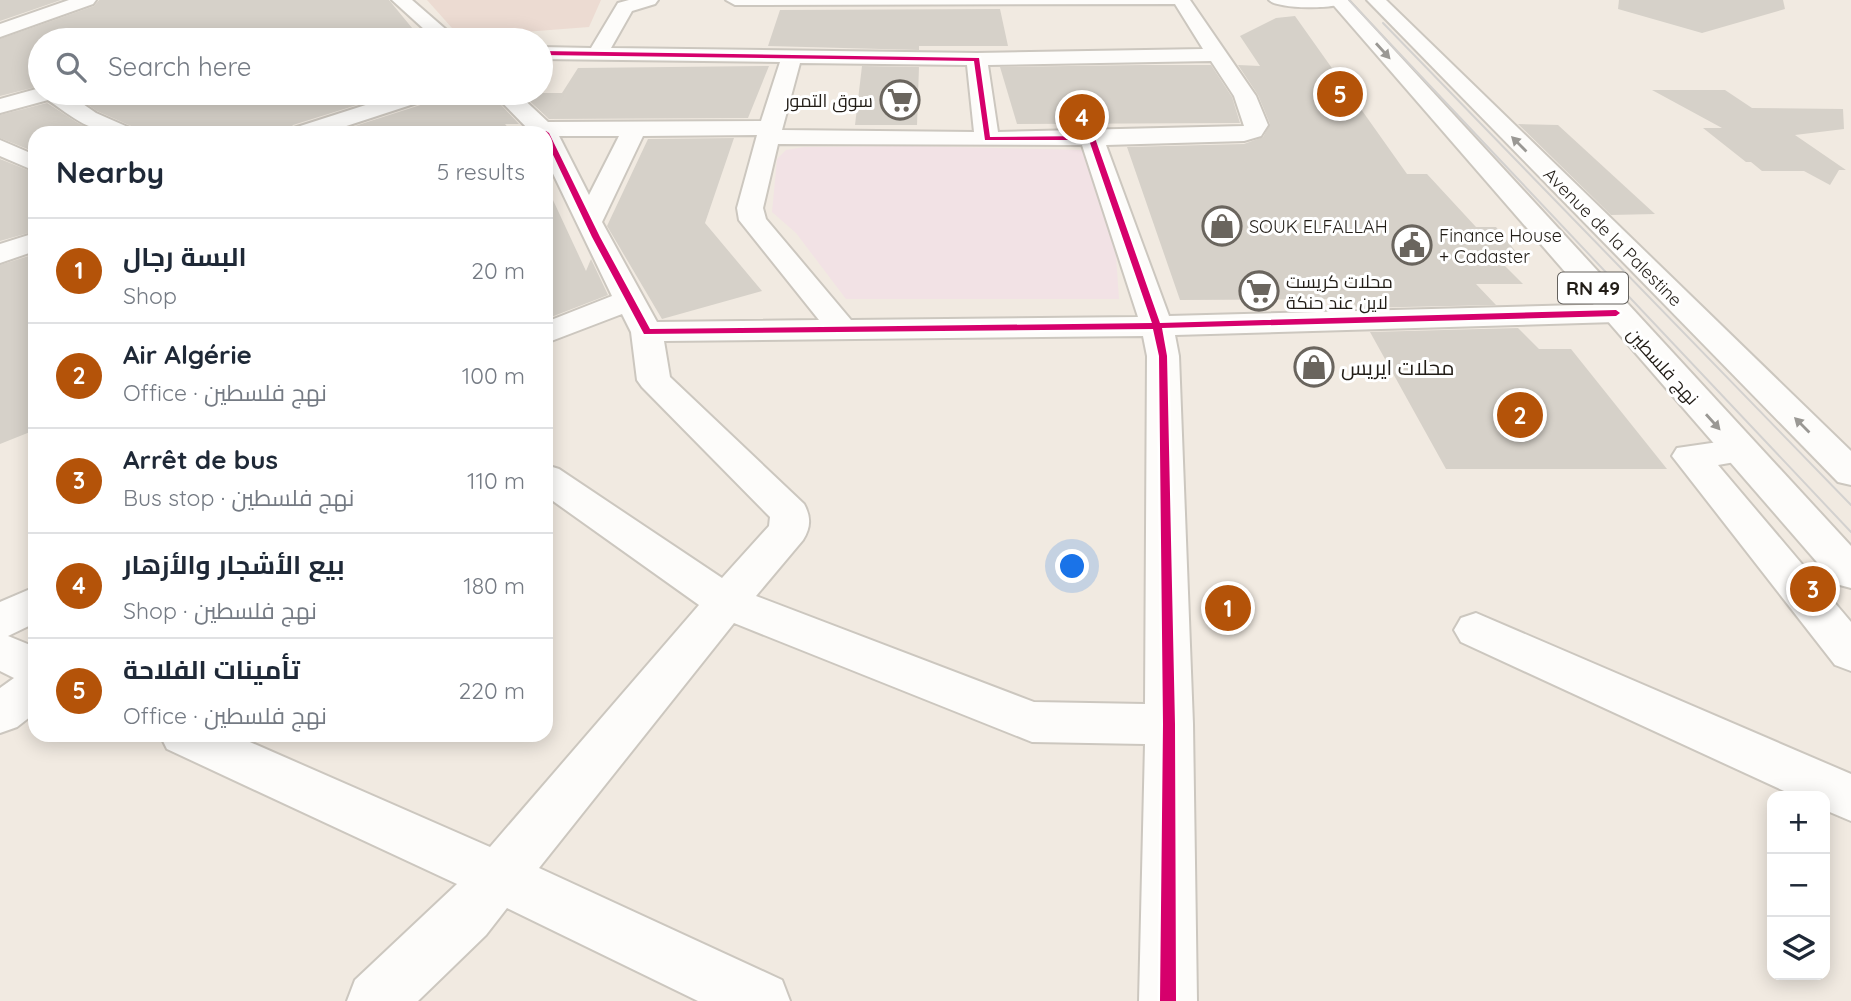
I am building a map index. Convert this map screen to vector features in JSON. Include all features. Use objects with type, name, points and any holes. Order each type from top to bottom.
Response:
[{"type":"street","points":[[0,31],[87,0]]},
{"type":"street","points":[[401,0],[434,28]]},
{"type":"street","points":[[596,56],[625,7],[649,0]]},
{"type":"street","points":[[735,0],[1170,0]]},
{"type":"street","points":[[553,132],[634,129],[987,139],[1092,138],[1253,131],[1256,125],[1245,96],[1181,0]]},
{"type":"street","points":[[1278,0],[1338,0]]},
{"type":"street","name":"نهج فلسطين","points":[[1338,0],[1851,573]]},
{"type":"street","name":"Avenue de la Palestine","points":[[1376,0],[1851,473]]},
{"type":"street","points":[[553,57],[977,59],[1217,55]]},
{"type":"street","points":[[791,58],[750,208],[753,220],[841,328]]},
{"type":"street","points":[[977,59],[987,139]]},
{"type":"street","points":[[0,106],[28,98]]},
{"type":"street","points":[[70,105],[88,118],[106,126]]},
{"type":"street","points":[[323,126],[387,105]]},
{"type":"street","points":[[519,105],[539,126]]},
{"type":"street","points":[[589,221],[634,129]]},
{"type":"street","points":[[1092,138],[1157,326],[1163,356],[1169,724],[1168,1001]]},
{"type":"street","points":[[0,147],[28,161]]},
{"type":"street","points":[[376,1001],[466,916],[726,602],[789,530],[790,514],[654,380],[647,332],[553,148]]},
{"type":"street","points":[[0,254],[28,244]]},
{"type":"street","points":[[553,330],[629,300]]},
{"type":"street","points":[[647,332],[1157,326],[1616,313]]},
{"type":"street","points":[[1740,451],[1690,456],[1851,653]]},
{"type":"street","points":[[553,483],[726,602],[1032,722],[1169,724]]},
{"type":"street","points":[[0,622],[28,607]]},
{"type":"street","points":[[1476,630],[1851,798]]},
{"type":"street","points":[[0,651],[28,664]]},
{"type":"street","points":[[0,713],[28,693]]},
{"type":"street","points":[[200,742],[497,876],[761,1001]]},
{"type":"shaded area","points":[[427,0],[601,0],[589,27],[553,30],[452,28]]},
{"type":"shaded area","points":[[911,146],[1085,150],[1115,241],[1119,299],[846,299],[796,233],[772,212],[777,159],[786,150],[804,147]]},
{"type":"building","points":[[0,0],[61,0],[0,21]]},
{"type":"building","points":[[99,0],[389,0],[412,28],[31,28],[94,6]]},
{"type":"building","points":[[1619,0],[1783,0],[1785,9],[1702,33],[1618,9]]},
{"type":"building","points":[[1000,9],[1008,46],[919,46],[919,50],[768,46],[780,10]]},
{"type":"building","points":[[1295,16],[1407,174],[1427,174],[1476,227],[1496,227],[1525,263],[1503,264],[1523,284],[1476,284],[1496,305],[1357,308],[1351,299],[1180,300],[1127,147],[1244,144],[1263,137],[1270,124],[1258,95],[1238,65],[1260,66],[1240,36],[1276,18]]},
{"type":"building","points":[[28,29],[28,89],[0,96],[0,39]]},
{"type":"building","points":[[1211,65],[1232,97],[1240,123],[1017,124],[1000,67]]},
{"type":"building","points":[[769,66],[748,118],[549,119],[534,105],[553,105],[553,93],[562,93],[578,68]]},
{"type":"building","points":[[862,66],[919,67],[917,125],[855,125]]},
{"type":"building","points":[[1652,90],[1725,90],[1752,108],[1843,109],[1844,129],[1795,135],[1846,170],[1839,170],[1830,185],[1804,171],[1762,171],[1751,162],[1746,162],[1703,128],[1722,128]]},
{"type":"building","points":[[39,105],[50,105],[86,126],[28,126],[28,149],[0,138],[0,115]]},
{"type":"building","points":[[88,105],[357,105],[292,126],[131,126]]},
{"type":"building","points":[[420,105],[501,105],[519,124],[505,124],[507,126],[355,126]]},
{"type":"building","points":[[1518,124],[1558,125],[1655,214],[1611,215]]},
{"type":"building","points":[[734,138],[705,223],[762,291],[662,319],[607,226],[648,139]]},
{"type":"building","points":[[0,159],[28,170],[28,233],[0,241]]},
{"type":"building","points":[[553,200],[586,271],[591,259],[608,295],[553,316]]},
{"type":"building","points":[[28,256],[28,433],[0,444],[0,265]]},
{"type":"building","points":[[1518,328],[1539,349],[1571,349],[1667,469],[1446,469],[1370,332]]},
{"type":"tram line","points":[[1349,0],[1851,532]]},
{"type":"tram line","points":[[1383,23],[1851,505]]},
{"type":"cycle path","points":[[553,53],[977,59],[987,139],[1092,138],[1157,326],[1163,356],[1169,724],[1168,1001]]},
{"type":"cycle path","points":[[553,148],[596,237],[647,332],[1157,326],[1616,313]]},
{"type":"place","name":"تأمينات الفلاحة","points":[[1340,94]]},
{"type":"place","name":"سوق التمور","points":[[900,100]]},
{"type":"place","name":"بيع الأشجار والأزهار","points":[[1082,117]]},
{"type":"place","name":"SOUK ELFALLAH","points":[[1222,226]]},
{"type":"place","name":"Finance House + Cadaster","points":[[1412,245]]},
{"type":"place","name":"محلات كريست لاين عند حنكة","points":[[1259,291]]},
{"type":"place","name":"محلات ايريس","points":[[1314,367]]},
{"type":"place","name":"Air Algérie","points":[[1520,415]]},
{"type":"place","name":"Arrêt de bus","points":[[1813,589]]},
{"type":"place","name":"البسة رجال","points":[[1228,608]]}]
